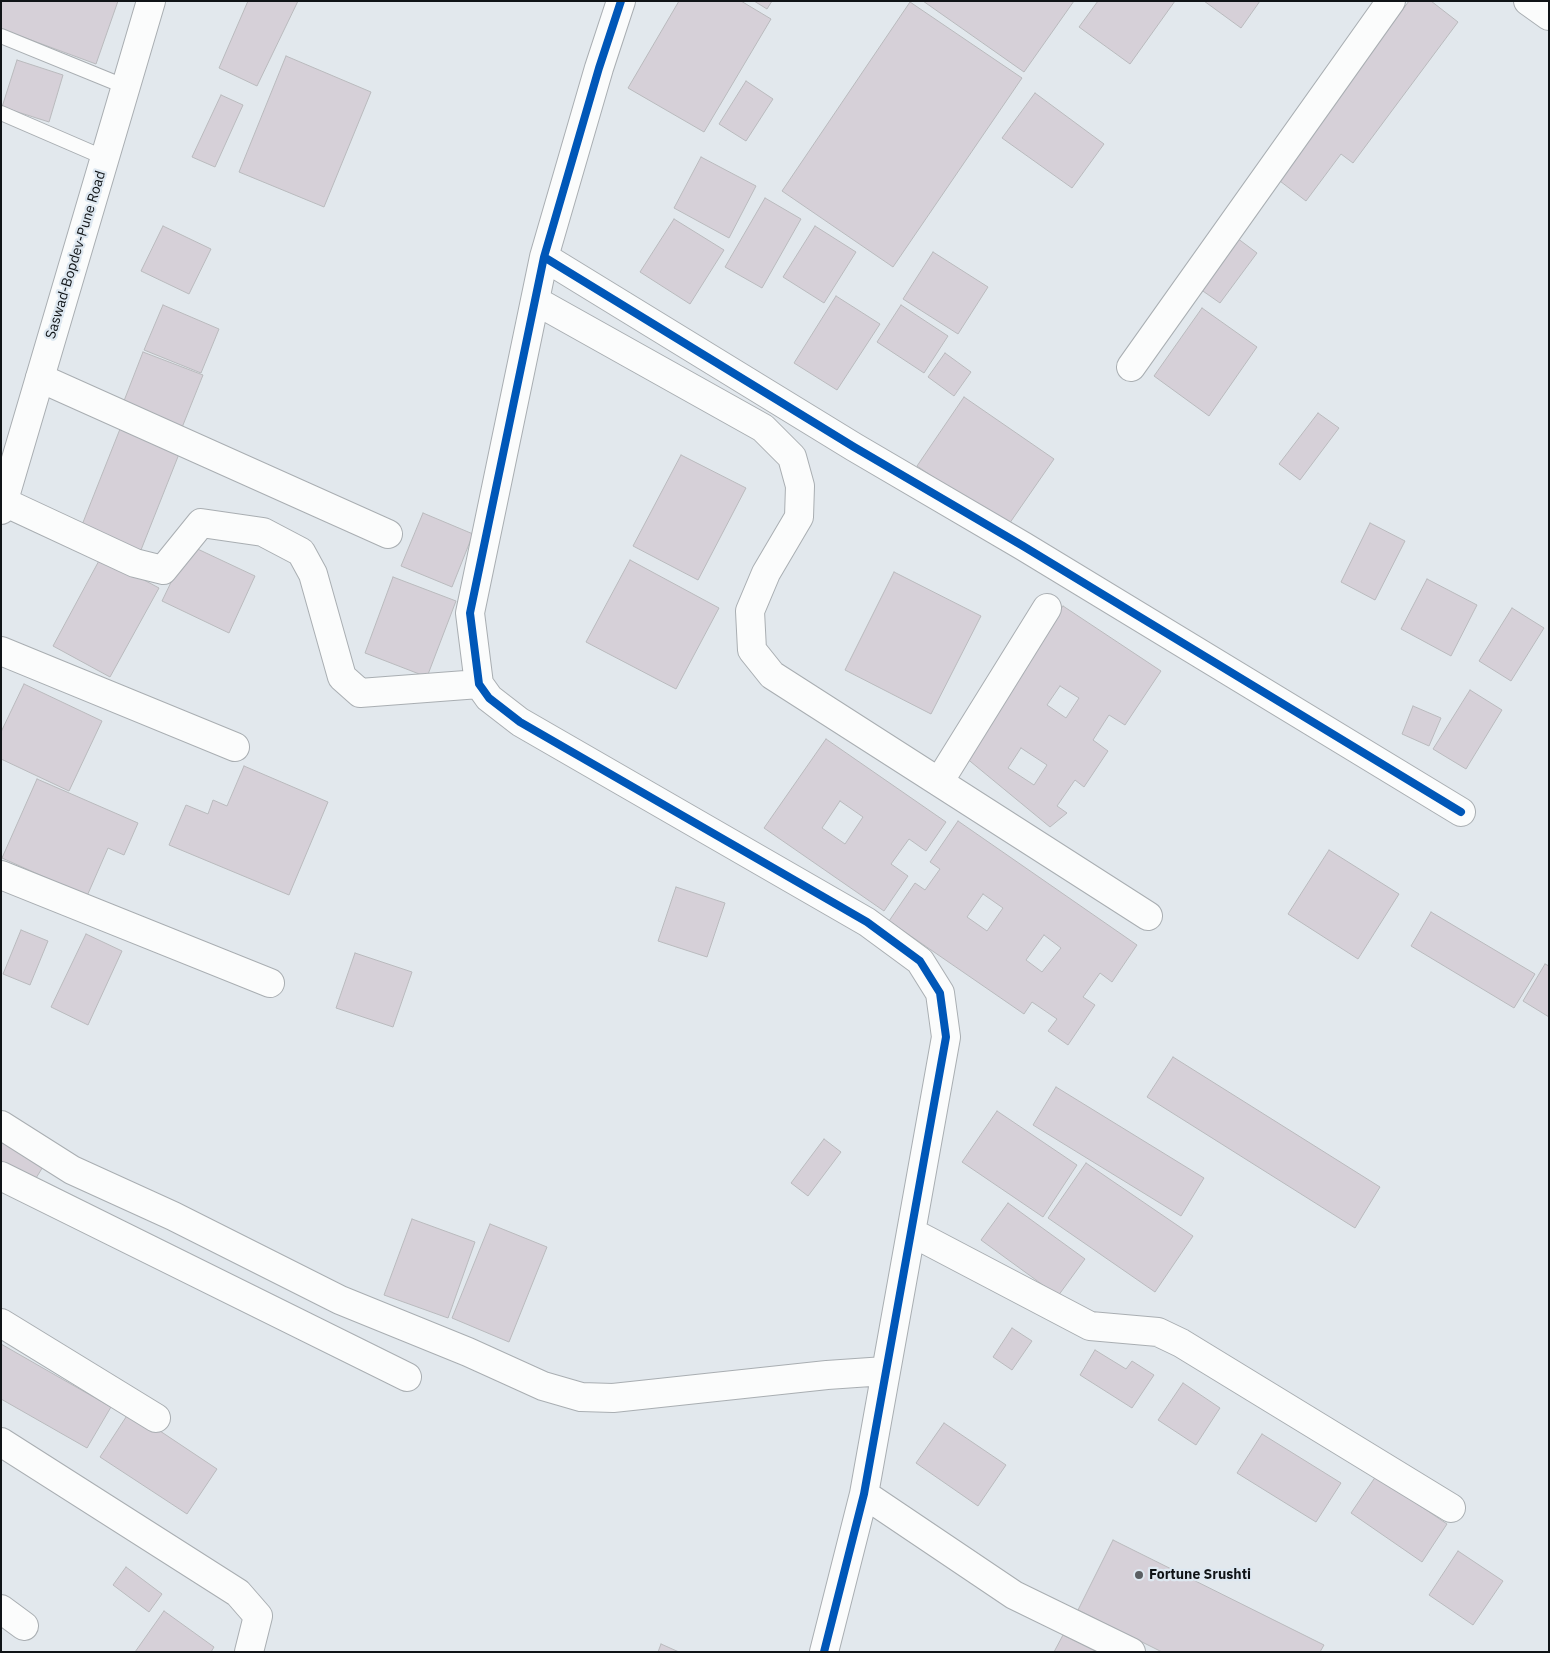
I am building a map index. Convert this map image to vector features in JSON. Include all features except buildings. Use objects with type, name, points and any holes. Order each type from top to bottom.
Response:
[{"type":"street","name":"Saswad-Bopdev-Pune Road","points":[[2,506],[151,1]]},
{"type":"street","points":[[621,1],[599,68],[544,257],[470,613],[480,684],[489,698],[520,722],[867,922],[920,962],[940,993],[946,1037],[864,1494],[824,1652]]},
{"type":"street","points":[[1131,366],[1391,1]]},
{"type":"street","points":[[1528,1],[1549,16]]},
{"type":"street","points":[[544,257],[854,447],[1023,546],[1461,812]]},
{"type":"street","points":[[536,300],[763,428],[792,458],[800,486],[799,517],[766,573],[750,611],[752,650],[772,675],[1148,916]]},
{"type":"street","points":[[40,378],[388,534]]},
{"type":"street","points":[[2,506],[135,563],[164,570],[201,523],[263,532],[301,552],[313,574],[342,677],[360,693],[480,684]]},
{"type":"street","points":[[939,782],[1048,608]]},
{"type":"street","points":[[1,651],[235,746]]},
{"type":"street","points":[[1,875],[270,983]]},
{"type":"street","points":[[1,1125],[72,1170],[173,1216],[340,1300],[468,1352],[543,1386],[580,1397],[613,1398],[827,1375],[885,1371]]},
{"type":"street","points":[[1,1176],[407,1378]]},
{"type":"street","points":[[911,1232],[1090,1326],[1158,1332],[1181,1343],[1451,1508]]},
{"type":"street","points":[[1,1323],[156,1418]]},
{"type":"street","points":[[1,1442],[238,1593],[258,1616],[249,1652]]},
{"type":"street","points":[[864,1494],[1014,1595],[1131,1652]]},
{"type":"street","points":[[1,1609],[24,1626]]},
{"type":"lane","points":[[1,36],[126,87]]},
{"type":"lane","points":[[1,113],[105,158]]},
{"type":"cycle path","points":[[621,1],[599,68],[544,257],[854,447],[1023,546],[1461,812]]},
{"type":"cycle path","points":[[544,257],[470,613],[479,684],[489,698],[520,722],[867,922],[920,961],[940,993],[946,1037],[864,1494],[824,1652]]},
{"type":"place","name":"Fortune Srushti","points":[[1139,1575]]}]
